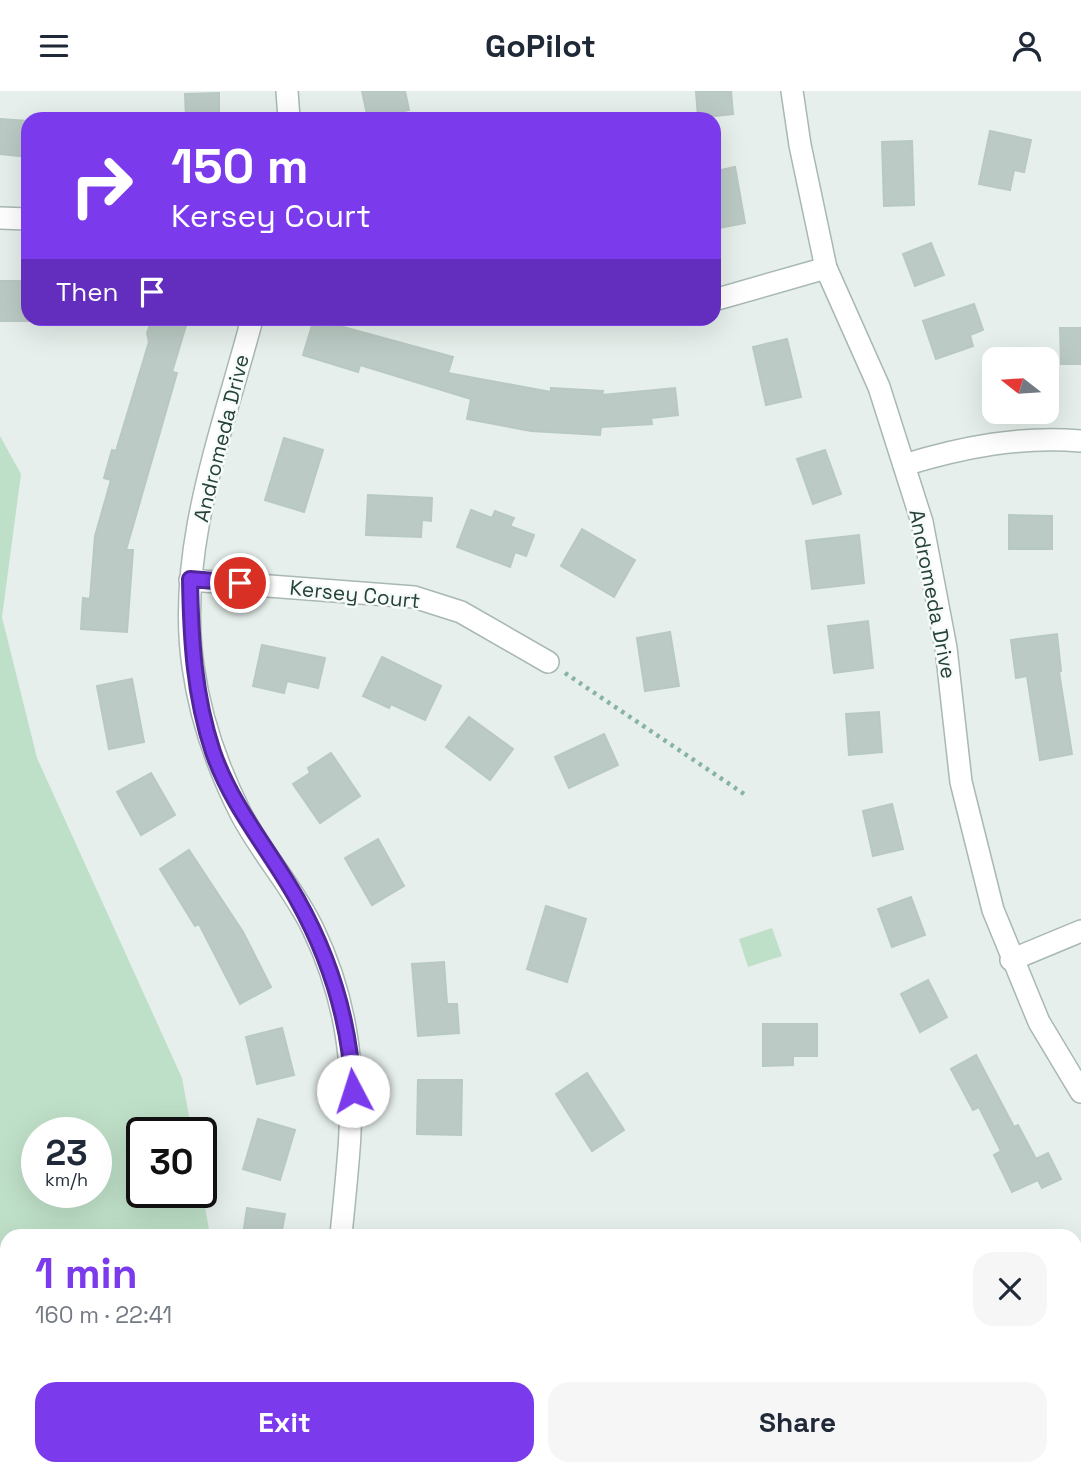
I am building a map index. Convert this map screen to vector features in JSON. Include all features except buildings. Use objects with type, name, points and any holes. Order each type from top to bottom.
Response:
[{"type":"street","points":[[287,91],[288,112]]},
{"type":"street","name":"Andromeda Drive","points":[[792,91],[800,145],[827,268],[879,387],[933,571],[946,648],[961,782],[976,852],[1011,960],[1039,1021],[1081,1092]]},
{"type":"street","points":[[0,218],[21,219]]},
{"type":"street","points":[[721,298],[827,268]]},
{"type":"street","name":"Andromeda Drive","points":[[250,326],[199,522],[190,579],[192,664],[214,753],[241,813],[296,897],[314,931],[333,979],[345,1024],[353,1111],[342,1229]]},
{"type":"street","points":[[904,465],[964,447],[1042,438],[1081,441]]},
{"type":"street","name":"Kersey Court","points":[[190,579],[414,597],[461,612],[548,662]]},
{"type":"street","points":[[1011,960],[1081,931]]},
{"type":"path","points":[[548,662],[744,794]]},
{"type":"green space","points":[[0,436],[21,474],[2,617],[37,758],[182,1078],[189,1117],[126,1117],[126,1208],[205,1208],[209,1229],[0,1229]]},
{"type":"green space","points":[[772,928],[782,956],[748,967],[739,939]]},
{"type":"route","points":[[240,583],[190,579],[192,664],[201,709],[214,753],[241,813],[296,897],[314,931],[333,979],[345,1024],[353,1091]]}]
